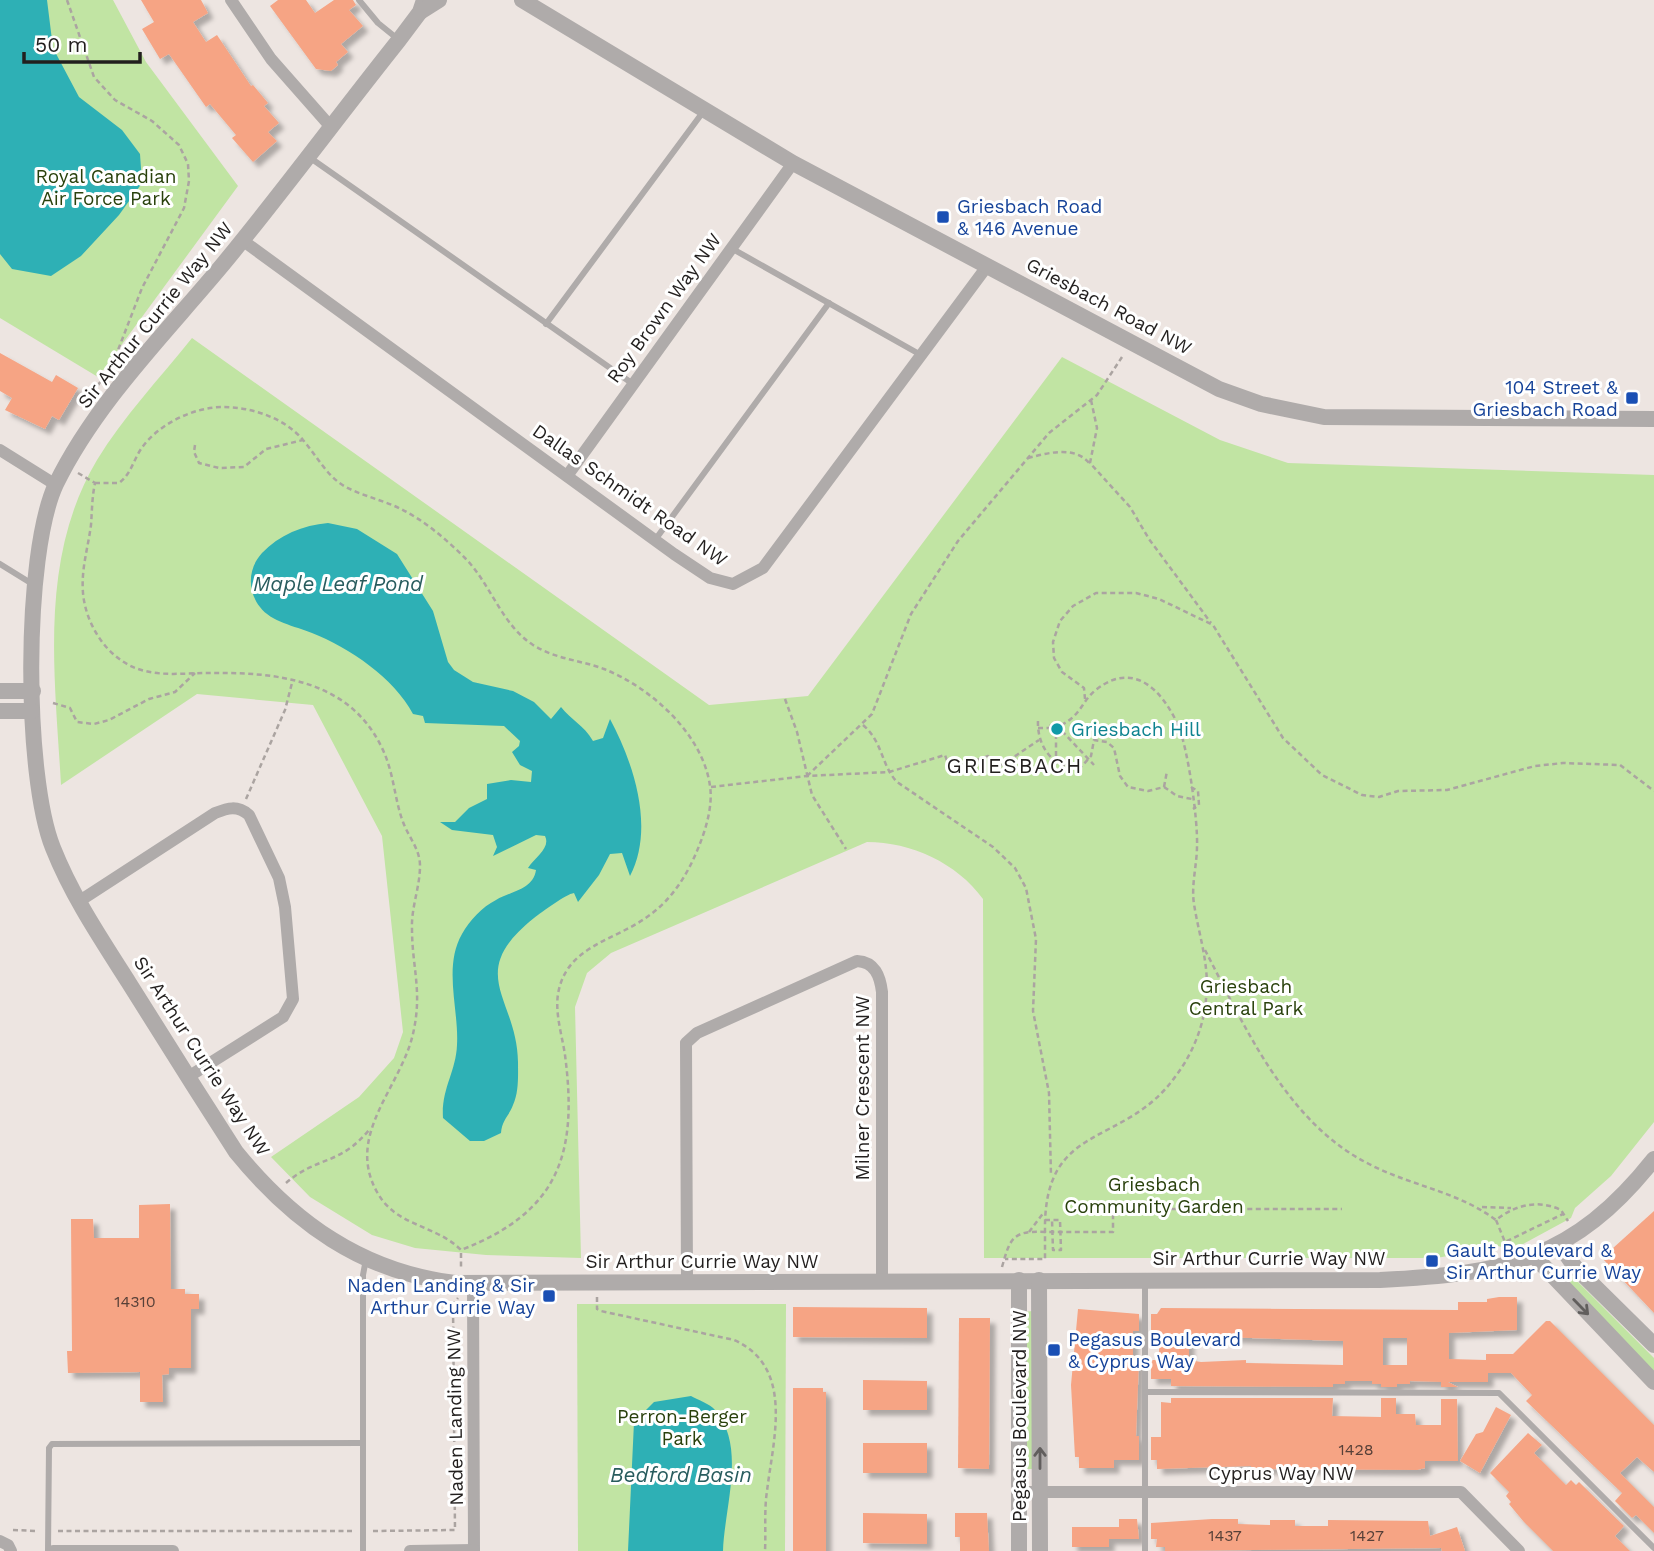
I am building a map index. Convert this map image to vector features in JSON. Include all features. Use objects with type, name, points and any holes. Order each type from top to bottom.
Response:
[{"type":"street","points":[[231,0],[271,60],[330,126]]},
{"type":"street","name":"Sir Arthur Currie Way NW","points":[[439,0],[422,6],[399,40],[242,240],[93,423],[56,485],[39,548],[35,586],[33,712],[41,808],[52,846],[78,902],[188,1077],[236,1152],[273,1195],[304,1223],[367,1258],[438,1281],[597,1283],[1437,1277],[1496,1268],[1535,1257],[1559,1244],[1612,1206],[1654,1159]]},
{"type":"street","name":"Griesbach Road NW","points":[[522,0],[793,163],[1219,389],[1294,412],[1357,419],[1654,419]]},
{"type":"street","name":"Griesbach Road NW","points":[[536,0],[561,24]]},
{"type":"street","name":"Roy Brown Way NW","points":[[566,476],[793,163]]},
{"type":"street","name":"Dallas Schmidt Road NW","points":[[242,240],[655,540],[710,578],[723,583],[744,580],[763,568],[988,265]]},
{"type":"street","points":[[0,450],[56,485]]},
{"type":"street","points":[[0,691],[33,691]]},
{"type":"street","points":[[0,712],[33,712]]},
{"type":"street","points":[[78,902],[228,807],[242,809],[256,827],[279,878],[285,907],[293,999],[283,1017],[188,1077]]},
{"type":"street","name":"Milner Crescent NW","points":[[687,1282],[686,1043],[697,1033],[857,961],[872,965],[878,972],[882,992],[882,1281]]},
{"type":"street","points":[[1559,1244],[1575,1267],[1654,1345]]},
{"type":"street","points":[[1535,1257],[1654,1382]]},
{"type":"street","name":"Pegasus Boulevard NW","points":[[1018,1551],[1019,1280]]},
{"type":"street","name":"Pegasus Boulevard NW","points":[[1039,1280],[1040,1551]]},
{"type":"street","name":"Naden Landing NW","points":[[473,1283],[474,1551]]},
{"type":"street","name":"Cyprus Way NW","points":[[1019,1492],[1461,1492],[1519,1551]]},
{"type":"street","points":[[0,1541],[8,1545],[11,1551]]},
{"type":"street","points":[[51,1551],[173,1551]]},
{"type":"street","points":[[410,1551],[474,1551]]},
{"type":"lane","points":[[359,0],[378,23],[399,40]]},
{"type":"lane","points":[[547,324],[704,110]]},
{"type":"lane","points":[[308,156],[633,384]]},
{"type":"lane","points":[[732,248],[921,355]]},
{"type":"lane","points":[[655,540],[829,303]]},
{"type":"lane","points":[[0,564],[35,586]]},
{"type":"lane","points":[[363,1551],[363,1275],[367,1258]]},
{"type":"lane","points":[[1144,1280],[1145,1551]]},
{"type":"lane","points":[[1146,1392],[1499,1393],[1654,1548]]},
{"type":"lane","points":[[51,1551],[48,1531],[49,1448],[59,1442],[363,1443]]},
{"type":"path","points":[[68,0],[94,78],[115,100],[152,121],[179,145],[188,164],[189,181],[184,208],[142,288],[113,363],[83,407]]},
{"type":"path","points":[[807,776],[862,725],[877,706],[919,598],[958,541],[1049,433],[1091,400],[1108,381],[1131,342]]},
{"type":"path","points":[[1091,400],[1097,428],[1090,454],[1092,467]]},
{"type":"path","points":[[76,473],[95,483],[119,483],[129,474],[151,438],[196,410],[221,407],[258,412],[276,419],[303,440],[327,471],[343,485],[400,509],[428,526],[454,548],[481,577],[512,626],[533,645],[556,657],[605,670],[628,680],[655,699],[696,750],[710,788],[704,832],[693,861],[674,891],[648,917],[589,947],[575,960],[562,980],[557,1004],[567,1076],[567,1141],[555,1177],[535,1206],[521,1219],[501,1233],[461,1250]]},
{"type":"path","points":[[195,445],[194,452],[200,464],[219,468],[244,467],[266,449],[303,440]]},
{"type":"path","points":[[1028,458],[1051,452],[1071,452],[1085,458],[1130,507],[1149,540],[1213,625],[1283,738],[1322,775],[1362,795],[1379,797],[1401,790],[1447,789],[1535,766],[1563,763],[1620,765],[1654,791]]},
{"type":"path","points":[[95,483],[83,584],[86,607],[95,631],[113,654],[130,666],[154,673],[254,674],[293,679],[326,690],[346,702],[372,731],[388,762],[403,821],[418,855],[420,866],[412,929],[418,977],[414,1030],[398,1075],[369,1130],[345,1154],[299,1172],[273,1195]]},
{"type":"path","points":[[1061,725],[1080,713],[1085,700],[1084,688],[1062,672],[1052,649],[1063,616],[1083,599],[1110,591],[1147,595],[1213,625]]},
{"type":"path","points":[[53,703],[70,708],[77,722],[94,724],[109,720],[149,699],[175,692],[195,673]]},
{"type":"path","points":[[242,809],[285,710],[293,679]]},
{"type":"path","points":[[1051,1180],[1079,1144],[1136,1116],[1161,1094],[1181,1068],[1204,1014],[1207,981],[1204,947],[1194,904],[1197,838],[1181,732],[1167,704],[1154,687],[1137,680],[1119,680],[1101,686],[1085,700]]},
{"type":"path","points":[[785,699],[797,732],[815,804],[846,849]]},
{"type":"path","points":[[1038,721],[1039,740],[1056,761],[1075,767],[1089,759],[1094,740],[1107,742],[1116,750],[1120,776],[1128,787],[1148,791],[1164,787],[1177,796],[1192,799]]},
{"type":"path","points":[[1038,729],[1050,728],[1055,723],[1061,725]]},
{"type":"path","points":[[862,725],[878,741],[889,772],[897,782],[978,835],[1008,859],[1026,888],[1036,939],[1033,1011],[1049,1093],[1051,1180],[1044,1212],[1045,1232],[1113,1232],[1113,1209],[1342,1209]]},
{"type":"path","points":[[1061,725],[1062,731],[1094,765]]},
{"type":"path","points":[[1050,728],[1056,734],[1056,768]]},
{"type":"path","points":[[1056,734],[1062,731]]},
{"type":"path","points":[[710,788],[807,776],[889,772],[945,755],[950,770],[988,756],[996,769],[1039,740]]},
{"type":"path","points":[[1164,787],[1167,771]]},
{"type":"path","points":[[1191,787],[1198,790],[1200,799],[1199,805],[1193,809]]},
{"type":"path","points":[[1204,947],[1267,1062],[1317,1127],[1366,1163],[1465,1199],[1496,1220],[1505,1242]]},
{"type":"path","points":[[369,1130],[367,1157],[378,1194],[399,1217],[420,1228],[439,1233],[461,1250]]},
{"type":"path","points":[[1479,1208],[1550,1205],[1563,1214]]},
{"type":"path","points":[[1496,1220],[1514,1208]]},
{"type":"path","points":[[1029,1232],[1044,1212]]},
{"type":"path","points":[[1045,1220],[1052,1220],[1060,1220],[1060,1250],[1053,1250],[1052,1220]]},
{"type":"path","points":[[1045,1244],[1053,1243]]},
{"type":"path","points":[[461,1250],[461,1269]]},
{"type":"path","points":[[597,1283],[597,1309],[601,1311],[734,1340],[752,1349],[762,1361],[773,1384],[777,1414],[765,1505],[765,1551]]},
{"type":"path","points":[[12,1530],[455,1530],[453,1305],[458,1298]]},
{"type":"green space","name":"Royal Canadian Air Force Park","points":[[0,0],[113,0],[146,62],[238,186],[98,377],[0,318]]},
{"type":"green space","points":[[192,338],[709,705],[808,696],[1062,357],[1220,440],[1288,463],[1654,475],[1654,1122],[1611,1176],[1575,1208],[1571,1218],[1512,1250],[1498,1246],[1437,1258],[984,1258],[983,899],[960,875],[932,857],[900,846],[867,842],[611,953],[587,973],[575,1007],[581,1258],[486,1255],[415,1248],[372,1235],[310,1197],[271,1157],[359,1097],[394,1058],[403,1032],[382,836],[313,705],[197,694],[61,785],[54,660],[58,578],[66,537],[78,498],[107,444]]},
{"type":"green space","points":[[1570,1274],[1654,1358],[1654,1372],[1563,1280]]},
{"type":"green space","name":"Perron-Berger Park","points":[[577,1304],[786,1304],[785,1551],[578,1551]]},
{"type":"green space","points":[[1032,1311],[1033,1469],[1026,1469],[1025,1312]]},
{"type":"water","points":[[0,0],[47,0],[53,48],[79,97],[122,130],[140,154],[142,183],[119,215],[81,256],[51,276],[12,269],[0,254]]},
{"type":"water","name":"Maple Leaf Pond","points":[[328,523],[357,529],[397,554],[433,611],[448,662],[454,670],[473,682],[513,691],[534,702],[551,719],[561,707],[593,741],[603,738],[610,719],[633,776],[641,817],[641,838],[630,876],[622,853],[610,854],[599,875],[578,902],[574,893],[548,908],[513,938],[502,955],[498,971],[499,987],[516,1039],[518,1084],[515,1100],[501,1133],[484,1141],[470,1141],[443,1118],[444,1098],[457,1045],[453,960],[462,934],[477,914],[491,903],[531,882],[536,870],[528,868],[546,845],[546,840],[545,836],[536,835],[493,856],[497,847],[493,835],[452,830],[440,822],[455,822],[469,808],[487,799],[487,784],[511,780],[531,782],[532,771],[520,765],[512,752],[519,746],[520,741],[504,726],[425,723],[423,716],[413,714],[395,688],[356,656],[326,639],[277,620],[260,607],[251,587],[252,572],[257,559],[276,541],[292,532]]},
{"type":"water","name":"Bedford Basin","points":[[691,1396],[715,1410],[725,1425],[730,1441],[731,1478],[723,1551],[628,1551],[634,1422],[654,1402]]},
{"type":"building","points":[[141,0],[201,0],[208,13],[193,22],[206,42],[217,35],[251,86],[253,85],[268,103],[264,106],[279,123],[268,132],[277,141],[253,162],[232,138],[236,135],[210,104],[206,107],[169,54],[160,59],[142,29],[154,22]]},
{"type":"building","points":[[278,0],[306,0],[315,13],[334,0],[353,0],[356,5],[349,10],[363,26],[341,44],[348,52],[336,62],[338,65],[331,71],[316,69],[270,6]]},
{"type":"building","points":[[0,353],[52,382],[56,375],[78,388],[59,420],[52,416],[45,429],[5,410],[12,398],[0,391]]},
{"type":"building","points":[[170,1204],[171,1289],[185,1289],[185,1294],[199,1294],[199,1309],[191,1309],[191,1368],[169,1368],[169,1374],[162,1375],[163,1402],[140,1402],[140,1372],[68,1373],[67,1351],[72,1351],[71,1219],[93,1219],[94,1238],[139,1238],[139,1205]]},
{"type":"building","points":[[1654,1211],[1654,1313],[1602,1258]]},
{"type":"building","points":[[1517,1297],[1517,1330],[1449,1333],[1449,1359],[1486,1360],[1486,1354],[1513,1354],[1546,1321],[1550,1321],[1654,1425],[1654,1472],[1637,1457],[1620,1473],[1654,1507],[1654,1533],[1636,1515],[1632,1518],[1615,1501],[1622,1493],[1526,1401],[1532,1395],[1511,1373],[1488,1373],[1488,1382],[1448,1382],[1458,1387],[1441,1387],[1441,1382],[1410,1381],[1410,1384],[1397,1384],[1397,1387],[1381,1387],[1381,1384],[1372,1384],[1372,1381],[1345,1381],[1345,1384],[1333,1384],[1333,1387],[1171,1386],[1171,1379],[1151,1379],[1151,1360],[1159,1360],[1159,1331],[1151,1331],[1151,1314],[1157,1314],[1161,1308],[1458,1310],[1458,1302],[1487,1302],[1487,1299]],"holes":[[[1189,1336],[1343,1341],[1343,1365],[1189,1360]],[[1383,1338],[1407,1338],[1407,1365],[1383,1365]]]},
{"type":"building","points":[[793,1307],[927,1308],[927,1338],[793,1337]]},
{"type":"building","points":[[1078,1309],[1139,1314],[1139,1331],[1133,1331],[1133,1360],[1139,1360],[1136,1436],[1139,1436],[1139,1460],[1114,1460],[1114,1468],[1079,1468],[1079,1457],[1075,1457],[1071,1385]]},
{"type":"building","points":[[959,1318],[990,1318],[989,1469],[958,1468]]},
{"type":"building","points":[[863,1380],[927,1381],[927,1410],[863,1410]]},
{"type":"building","points":[[793,1388],[823,1388],[823,1392],[826,1392],[826,1551],[793,1551]]},
{"type":"building","points":[[1171,1398],[1333,1398],[1332,1416],[1381,1417],[1381,1398],[1396,1398],[1396,1414],[1415,1414],[1416,1425],[1441,1425],[1441,1399],[1457,1399],[1458,1461],[1425,1461],[1425,1468],[1417,1470],[1251,1469],[1251,1466],[1157,1469],[1157,1460],[1151,1460],[1151,1437],[1161,1437],[1161,1402],[1171,1403]]},
{"type":"building","points":[[1496,1407],[1511,1415],[1480,1473],[1460,1461],[1476,1434],[1483,1432]]},
{"type":"building","points":[[1528,1433],[1542,1445],[1534,1453],[1566,1485],[1571,1480],[1576,1485],[1579,1482],[1624,1526],[1615,1536],[1630,1551],[1553,1551],[1524,1522],[1509,1504],[1511,1502],[1506,1496],[1509,1492],[1490,1473]]},
{"type":"building","points":[[863,1443],[927,1443],[927,1473],[863,1473]]},
{"type":"building","points":[[863,1513],[927,1514],[927,1544],[863,1543]]},
{"type":"building","points":[[955,1513],[987,1513],[989,1551],[960,1551],[960,1537],[955,1537]]},
{"type":"building","points":[[1119,1519],[1137,1519],[1139,1539],[1109,1539],[1109,1547],[1072,1547],[1072,1527],[1119,1527]]},
{"type":"building","points":[[1238,1519],[1238,1524],[1270,1525],[1270,1520],[1295,1520],[1295,1526],[1328,1526],[1328,1520],[1428,1521],[1430,1536],[1457,1527],[1465,1551],[1442,1551],[1441,1548],[1165,1551],[1165,1547],[1156,1547],[1157,1539],[1151,1539],[1151,1523]]},
{"type":"place","name":"Griesbach Road & 146 Avenue","points":[[943,217]]},
{"type":"place","name":"104 Street & Griesbach Road","points":[[1632,398]]},
{"type":"place","name":"Griesbach Hill","points":[[1057,729]]},
{"type":"place","name":"Gault Boulevard & Sir Arthur Currie Way","points":[[1432,1261]]},
{"type":"place","name":"Naden Landing & Sir Arthur Currie Way","points":[[549,1296]]},
{"type":"place","name":"Pegasus Boulevard & Cyprus Way","points":[[1054,1350]]},
{"type":"district","name":"GRIESBACH","points":[[1015,765]]},
{"type":"park label","name":"Griesbach Central Park","points":[[1246,997]]},
{"type":"park label","name":"Griesbach Community Garden","points":[[1154,1195]]}]
